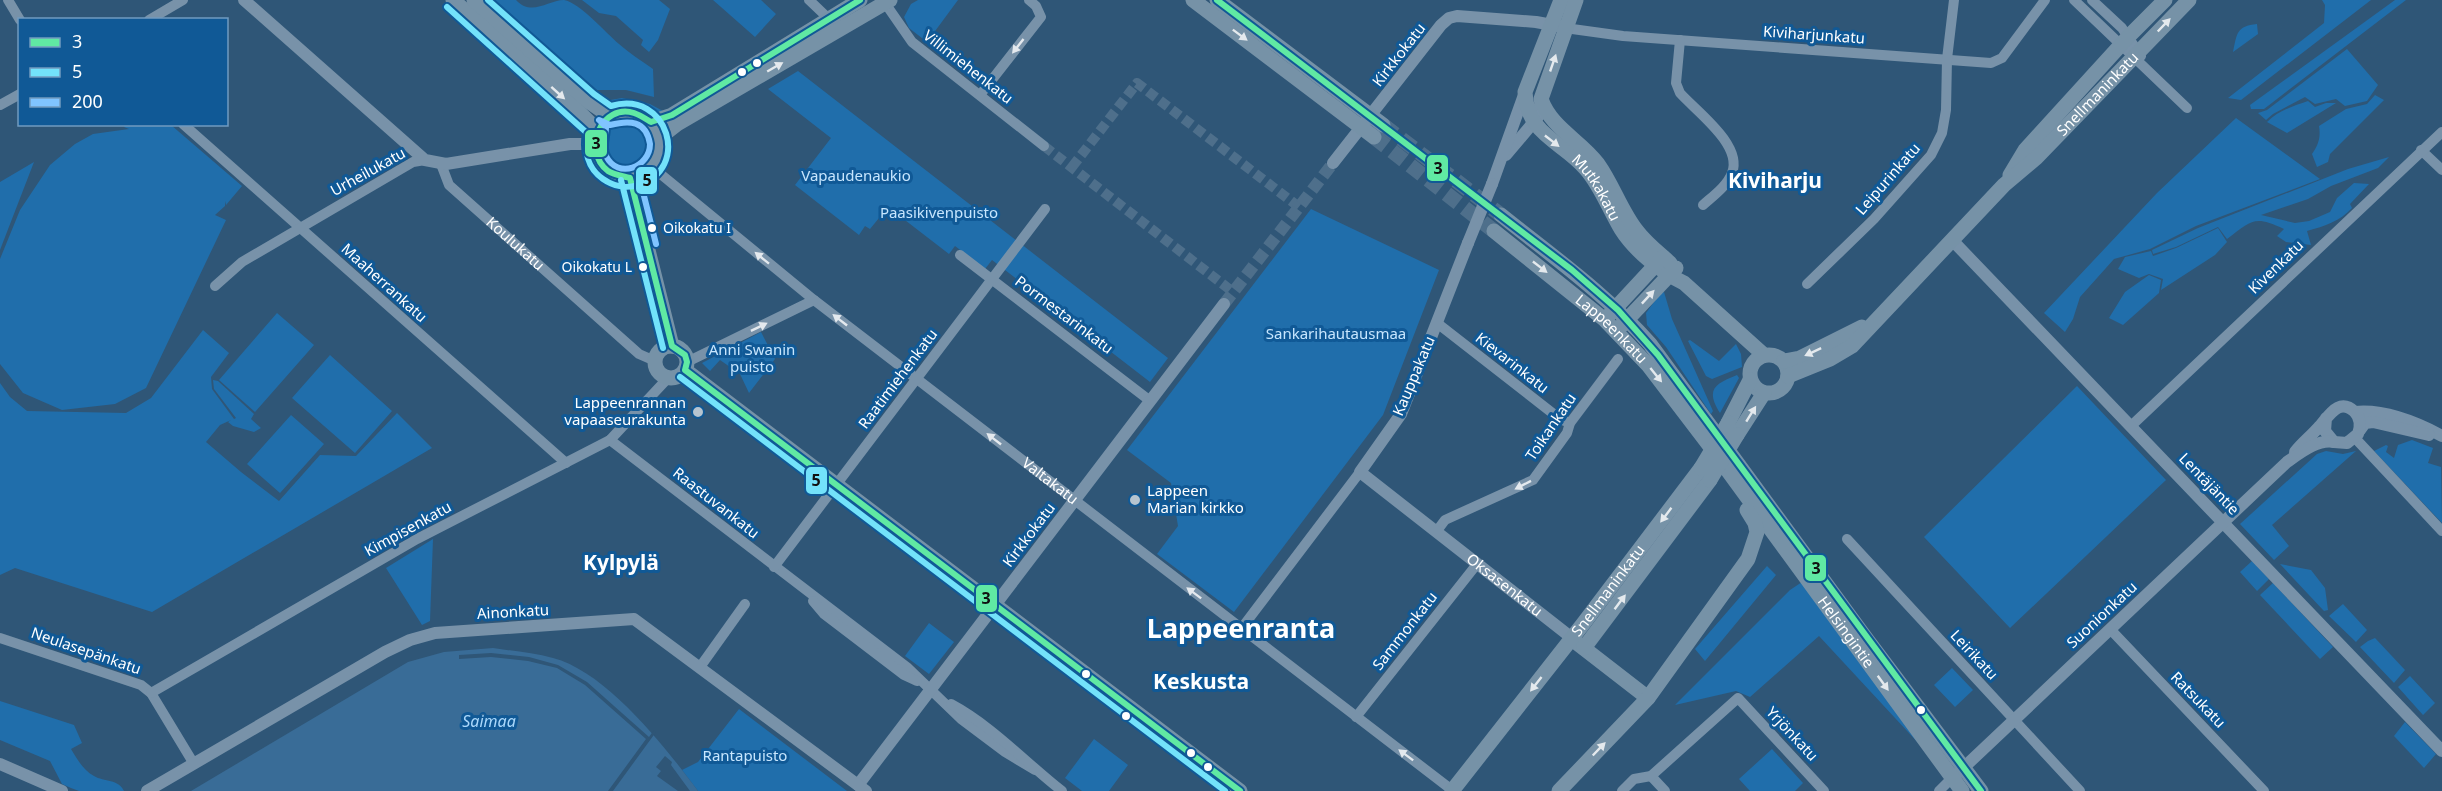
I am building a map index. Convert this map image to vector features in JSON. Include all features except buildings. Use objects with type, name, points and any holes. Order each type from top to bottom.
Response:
[{"type":"main road","points":[[453,0],[578,111],[595,137],[596,157],[603,169],[615,176],[630,178],[643,174],[652,167],[659,154],[659,138],[651,123],[638,114],[630,112],[610,116],[595,137]]},
{"type":"main road","points":[[474,0],[588,101],[610,116]]},
{"type":"main road","points":[[651,123],[672,115],[860,0]]},
{"type":"main road","points":[[1193,0],[1373,127]]},
{"type":"main road","points":[[1217,0],[1373,127]]},
{"type":"main road","name":"Kauppakatu","points":[[1541,99],[1558,26],[1561,0]]},
{"type":"main road","name":"Kauppakatu","points":[[1529,119],[1525,92],[1558,26],[1576,0]]},
{"type":"main road","name":"Snellmaninkatu","points":[[2004,185],[2025,150],[2125,40],[2165,0]]},
{"type":"main road","name":"Snellmaninkatu","points":[[1786,369],[1830,359],[1852,346],[2004,185],[2036,158],[2189,0]]},
{"type":"main road","points":[[659,138],[677,124],[887,1]]},
{"type":"main road","name":"Mutkakatu","points":[[1541,99],[1545,111],[1554,122],[1598,163],[1637,232],[1660,261]]},
{"type":"main road","name":"Mutkakatu","points":[[1529,119],[1585,167],[1622,230],[1660,261],[1764,355]]},
{"type":"main road","points":[[630,178],[672,346]]},
{"type":"main road","name":"Lappeenkatu","points":[[1501,215],[1628,319],[1658,355],[1712,429]]},
{"type":"main road","name":"Lappeenkatu","points":[[1494,231],[1617,331],[1660,380],[1709,445]]},
{"type":"main road","points":[[1605,320],[1660,261]]},
{"type":"main road","points":[[1617,331],[1672,272]]},
{"type":"main road","points":[[686,366],[676,378],[668,378],[658,372],[655,361],[661,349],[672,346],[683,351],[686,366],[837,485],[1240,791]]},
{"type":"main road","points":[[1764,355],[1775,355],[1786,369],[1786,382],[1777,391],[1764,393],[1758,390],[1750,380],[1750,368],[1758,357],[1764,355]]},
{"type":"main road","name":"Snellmaninkatu","points":[[1733,429],[1750,380]]},
{"type":"main road","name":"Snellmaninkatu","points":[[1584,648],[1706,474],[1733,429],[1764,393]]},
{"type":"main road","name":"Helsingintie","points":[[1712,429],[1958,773],[1962,791]]},
{"type":"main road","name":"Helsingintie","points":[[1709,445],[1786,551],[1958,773],[1981,791]]},
{"type":"main road","points":[[1559,791],[1648,698],[1748,559],[1755,541],[1755,523],[1725,467]]},
{"type":"main road","name":"Snellmaninkatu","points":[[1452,791],[1572,638],[1706,474]]},
{"type":"main road","points":[[1748,559],[1769,547],[1786,551]]},
{"type":"main road","name":"Oksasenkatu","points":[[1572,638],[1648,698]]},
{"type":"street","points":[[8,0],[19,18]]},
{"type":"street","points":[[152,18],[183,0]]},
{"type":"street","points":[[244,0],[425,160]]},
{"type":"street","points":[[809,0],[829,19]]},
{"type":"street","points":[[980,95],[1041,17],[1036,6],[1029,0]]},
{"type":"street","name":"Leipurinkatu","points":[[1807,284],[1874,219],[1931,155],[1942,133],[1946,110],[1947,59],[1954,0]]},
{"type":"street","name":"Kiviharjunkatu","points":[[1558,26],[1623,36],[1991,63],[2002,58],[2045,0]]},
{"type":"street","points":[[2074,0],[2125,40]]},
{"type":"street","points":[[2092,0],[2146,67],[2187,108]]},
{"type":"street","name":"Villimiehenkatu","points":[[887,1],[912,42],[1044,146]]},
{"type":"street","name":"Kirkkokatu","points":[[1333,163],[1373,127],[1441,25],[1449,18],[1457,16],[1558,26]]},
{"type":"street","points":[[1680,40],[1676,83],[1680,93],[1729,144],[1734,159],[1732,173],[1722,188],[1703,205]]},
{"type":"street","points":[[0,105],[18,95]]},
{"type":"street","name":"Kauppakatu","points":[[1240,628],[1360,472],[1401,414],[1503,158],[1541,99]]},
{"type":"street","name":"Kauppakatu","points":[[1503,158],[1529,119]]},
{"type":"street","name":"Mutkakatu","points":[[1529,119],[1554,122]]},
{"type":"street","name":"Maaherrankatu","points":[[185,126],[566,464]]},
{"type":"street","name":"Kivenkatu","points":[[2131,426],[2442,132]]},
{"type":"street","name":"Urheilukatu","points":[[214,286],[243,262],[413,162],[425,160],[441,164],[570,144],[595,137]]},
{"type":"street","points":[[2421,150],[2442,170]]},
{"type":"street","name":"Koulukatu","points":[[441,164],[449,186],[639,354],[655,361]]},
{"type":"street","name":"Valtakatu","points":[[652,167],[814,300],[1452,791]]},
{"type":"street","name":"Raatimiehenkatu","points":[[774,567],[1045,209]]},
{"type":"street","name":"Lentäjäntie","points":[[1952,240],[2442,751]]},
{"type":"street","name":"Pormestarinkatu","points":[[960,255],[1149,400]]},
{"type":"street","points":[[686,366],[814,300]]},
{"type":"street","name":"Kirkkokatu","points":[[862,788],[930,690],[1224,304]]},
{"type":"street","name":"Kievarinkatu","points":[[1437,323],[1560,419],[1570,423]]},
{"type":"street","name":"Toikankatu","points":[[1436,532],[1445,520],[1533,480],[1567,433],[1570,423],[1618,359]]},
{"type":"street","name":"Kimpisenkatu","points":[[151,693],[417,539],[610,440],[668,378]]},
{"type":"street","points":[[2336,408],[2347,408],[2355,412],[2371,411],[2413,422],[2442,437],[2373,422],[2365,423],[2357,434],[2343,443],[2334,441],[2325,431],[2326,418],[2336,408]]},
{"type":"street","points":[[2355,412],[2360,420],[2357,434]]},
{"type":"street","name":"Suonionkatu","points":[[1939,791],[2287,462],[2326,418]]},
{"type":"street","points":[[2357,434],[2442,531]]},
{"type":"street","name":"Raastuvankatu","points":[[610,440],[908,668],[930,690],[966,712],[1009,745],[1035,770],[1062,791]]},
{"type":"street","name":"Suonionkatu","points":[[2287,462],[2318,444],[2334,441]]},
{"type":"street","name":"Oksasenkatu","points":[[1360,472],[1572,638]]},
{"type":"street","name":"Leirikatu","points":[[1846,539],[2080,791]]},
{"type":"street","name":"Sammonkatu","points":[[1356,717],[1477,564]]},
{"type":"street","points":[[700,667],[745,604]]},
{"type":"street","name":"Ainonkatu","points":[[147,791],[410,640],[435,633],[634,619],[862,788]]},
{"type":"street","name":"Ratsukatu","points":[[2110,629],[2264,791]]},
{"type":"street","name":"Neulasepänkatu","points":[[0,638],[141,685],[151,693],[194,764]]},
{"type":"street","name":"Yrjönkatu","points":[[1651,776],[1738,698],[1824,791]]},
{"type":"street","points":[[0,764],[62,791]]},
{"type":"street","points":[[1622,791],[1634,779],[1651,776],[1665,791]]},
{"type":"green space","points":[[493,0],[516,0],[528,7],[564,0],[570,2],[653,69],[654,97],[626,90],[597,90]]},
{"type":"green space","points":[[582,0],[659,0],[670,9],[658,40],[649,52],[641,45],[643,40],[616,16],[599,13]]},
{"type":"green space","points":[[713,0],[761,0],[776,14],[755,37]]},
{"type":"green space","points":[[918,0],[958,0],[927,42],[909,28],[904,17],[911,4]]},
{"type":"green space","points":[[2322,0],[2371,0],[2241,100],[2228,98],[2324,23],[2325,5]]},
{"type":"green space","points":[[2395,0],[2406,0],[2264,109],[2251,109],[2250,105]]},
{"type":"green space","points":[[2257,24],[2258,34],[2233,52],[2235,40],[2241,29]]},
{"type":"green space","points":[[2347,49],[2378,85],[2367,101],[2345,106],[2336,99],[2315,104],[2305,97],[2266,120],[2258,113],[2267,110]]},
{"type":"green space","points":[[798,71],[1168,358],[1150,382],[992,260],[985,269],[955,246],[949,254],[888,207],[870,229],[865,226],[859,235],[795,185],[831,138],[768,89]]},
{"type":"green space","points":[[2375,95],[2384,100],[2330,154],[2328,162],[2317,167],[2312,154],[2320,134],[2319,126],[2346,109],[2367,104]]},
{"type":"green space","points":[[622,98],[650,104],[663,111],[650,112],[629,106],[599,102]]},
{"type":"green space","points":[[2308,101],[2315,107],[2326,103],[2336,103],[2287,133],[2267,122],[2281,112]]},
{"type":"green space","points":[[618,118],[642,125],[652,137],[654,153],[650,161],[639,170],[628,172],[616,168],[600,149],[599,138],[605,127]]},
{"type":"green space","points":[[2236,118],[2320,179],[2196,226],[2150,249],[2114,259],[2080,297],[2073,319],[2065,332],[2044,313],[2157,193]]},
{"type":"green space","points":[[172,126],[242,186],[226,205],[225,201],[225,206],[215,215],[226,220],[146,388],[115,404],[62,410],[23,393],[0,364],[0,259],[20,210],[50,165],[75,144],[93,134],[129,129],[124,127]]},
{"type":"green space","points":[[2389,157],[2378,168],[2331,186],[2308,199],[2261,215],[2295,223],[2309,221],[2330,212],[2337,198],[2354,183],[2369,184],[2350,204],[2352,208],[2337,220],[2307,231],[2311,245],[2286,242],[2277,236],[2284,229],[2259,221],[2242,227],[2227,239],[2218,227],[2176,247],[2153,254],[2152,250],[2198,228],[2348,169]]},
{"type":"green space","points":[[34,162],[0,250],[0,182]]},
{"type":"green space","name":"Sankarihautausmaa","points":[[1311,209],[1439,270],[1383,415],[1234,612],[1157,554],[1178,526],[1171,483],[1127,450]]},
{"type":"green space","points":[[2218,228],[2227,242],[2215,255],[2161,290],[2163,279],[2149,274],[2139,278],[2118,269],[2125,257],[2151,251],[2153,256]]},
{"type":"green space","points":[[2149,275],[2161,280],[2159,293],[2123,325],[2109,318],[2125,292]]},
{"type":"green space","points":[[1664,292],[1672,319],[1713,411],[1711,414],[1666,347],[1647,325],[1646,313],[1659,295]]},
{"type":"green space","points":[[277,313],[314,345],[255,412],[219,380]]},
{"type":"green space","points":[[203,330],[229,353],[211,377],[212,389],[234,419],[236,418],[214,389],[213,380],[218,381],[254,414],[251,419],[261,428],[254,432],[233,426],[228,422],[231,420],[220,425],[206,442],[279,501],[320,455],[356,456],[397,413],[432,448],[152,612],[15,568],[0,575],[0,383],[10,397],[27,411],[126,413],[151,398]]},
{"type":"green space","name":"Anni Swanin puisto","points":[[761,332],[775,359],[749,393],[740,374],[720,360],[710,371],[702,363]]},
{"type":"green space","points":[[1690,340],[1719,361],[1736,344],[1741,354],[1742,367],[1712,379],[1706,376],[1688,341]]},
{"type":"green space","points":[[330,355],[392,411],[355,453],[292,398]]},
{"type":"green space","points":[[1737,375],[1739,378],[1720,413],[1713,398],[1715,388],[1723,381]]},
{"type":"green space","points":[[2077,386],[2166,480],[2010,628],[1924,537]]},
{"type":"green space","points":[[291,415],[324,444],[280,493],[247,464]]},
{"type":"green space","points":[[2412,440],[2433,448],[2428,463],[2441,467],[2442,523],[2374,451],[2386,445],[2388,446],[2386,452],[2394,458],[2398,445]]},
{"type":"green space","points":[[2326,451],[2343,454],[2356,451],[2272,525],[2289,546],[2274,560],[2240,524],[2317,454]]},
{"type":"green space","points":[[433,539],[430,621],[422,625],[386,568]]},
{"type":"green space","points":[[2252,561],[2269,579],[2257,591],[2240,572]]},
{"type":"green space","points":[[2280,564],[2311,570],[2325,588],[2328,610],[2324,611]]},
{"type":"green space","points":[[1767,566],[1776,575],[1705,661],[1695,649]]},
{"type":"green space","points":[[1802,582],[1921,746],[1819,636],[1750,697],[1736,691],[1675,705],[1790,590]]},
{"type":"green space","points":[[2273,583],[2333,647],[2320,659],[2260,595]]},
{"type":"green space","points":[[2343,604],[2367,630],[2356,642],[2329,616]]},
{"type":"green space","points":[[929,623],[954,642],[929,674],[905,656]]},
{"type":"green space","points":[[2375,638],[2405,670],[2394,683],[2360,647]]},
{"type":"green space","points":[[1952,668],[1973,690],[1955,707],[1934,685]]},
{"type":"green space","points":[[2410,676],[2435,703],[2423,715],[2398,687]]},
{"type":"green space","points":[[0,701],[74,725],[82,743],[71,749],[81,764],[94,776],[119,784],[124,791],[79,791],[71,788],[62,784],[50,761],[0,740]]},
{"type":"green space","name":"Rantapuisto","points":[[739,709],[847,791],[698,791],[682,770],[698,762]]},
{"type":"green space","points":[[2405,722],[2436,754],[2424,768],[2394,736]]},
{"type":"green space","points":[[1094,739],[1128,765],[1109,791],[1082,791],[1065,778]]},
{"type":"green space","points":[[1772,749],[1803,783],[1795,791],[1750,791],[1739,779]]},
{"type":"water","name":"Saimaa","points":[[493,648],[553,658],[573,666],[594,679],[634,714],[698,791],[191,791],[408,662],[444,652]]},
{"type":"pier","points":[[491,653],[529,657],[558,665],[587,682],[649,737],[654,730],[656,732],[613,791],[608,791],[646,739],[585,685],[557,668],[528,661],[491,657],[459,659],[459,655]]},
{"type":"pier","points":[[665,756],[672,762],[671,765],[690,791],[678,791],[657,776],[661,771],[656,767]]},
{"type":"tunnel","points":[[1072,167],[1137,83],[1299,207]]},
{"type":"tunnel","points":[[1383,125],[1501,215]]},
{"type":"tunnel","points":[[1374,137],[1494,231]]},
{"type":"tunnel","points":[[1044,146],[1233,292]]},
{"type":"tunnel","points":[[1224,304],[1333,163]]},
{"type":"transit line","name":"5","points":[[447,7],[587,133],[588,158],[598,175],[615,185],[624,187],[638,185],[654,177],[664,164],[668,149],[666,133],[659,120],[647,109],[631,104],[611,106],[594,94],[488,0]]},
{"type":"transit line","name":"3","points":[[860,0],[672,115],[651,122],[634,113],[623,112],[613,115],[599,130],[596,152],[600,162],[608,171],[630,178],[672,346],[685,355],[687,362],[685,370],[1240,791]]},
{"type":"transit line","name":"3","points":[[1217,0],[1572,270],[1618,310],[1658,355],[1981,791]]},
{"type":"transit line","name":"200","points":[[599,120],[610,125],[630,122],[641,126],[650,144],[645,159],[632,168],[625,169],[611,163],[604,149],[606,127],[599,120]]},
{"type":"transit line","name":"200","points":[[639,176],[656,244]]},
{"type":"transit line","name":"5","points":[[621,180],[663,348]]},
{"type":"transit line","name":"5","points":[[680,377],[1225,791]]},
{"type":"place","name":"Oikokatu I","points":[[652,228]]},
{"type":"place","name":"Oikokatu L","points":[[643,267]]},
{"type":"place","name":"Lappeenrannan vapaaseurakunta","points":[[698,412]]},
{"type":"place","name":"Lappeen Marian kirkko","points":[[1135,500]]},
{"type":"district","name":"Kiviharju","points":[[1775,181]]},
{"type":"district","name":"Kylpylä","points":[[621,563]]},
{"type":"district","name":"Lappeenranta","points":[[1241,629]]},
{"type":"district","name":"Keskusta","points":[[1201,682]]},
{"type":"park label","name":"Vapaudenaukio","points":[[856,176]]},
{"type":"park label","name":"Paasikivenpuisto","points":[[939,213]]}]
